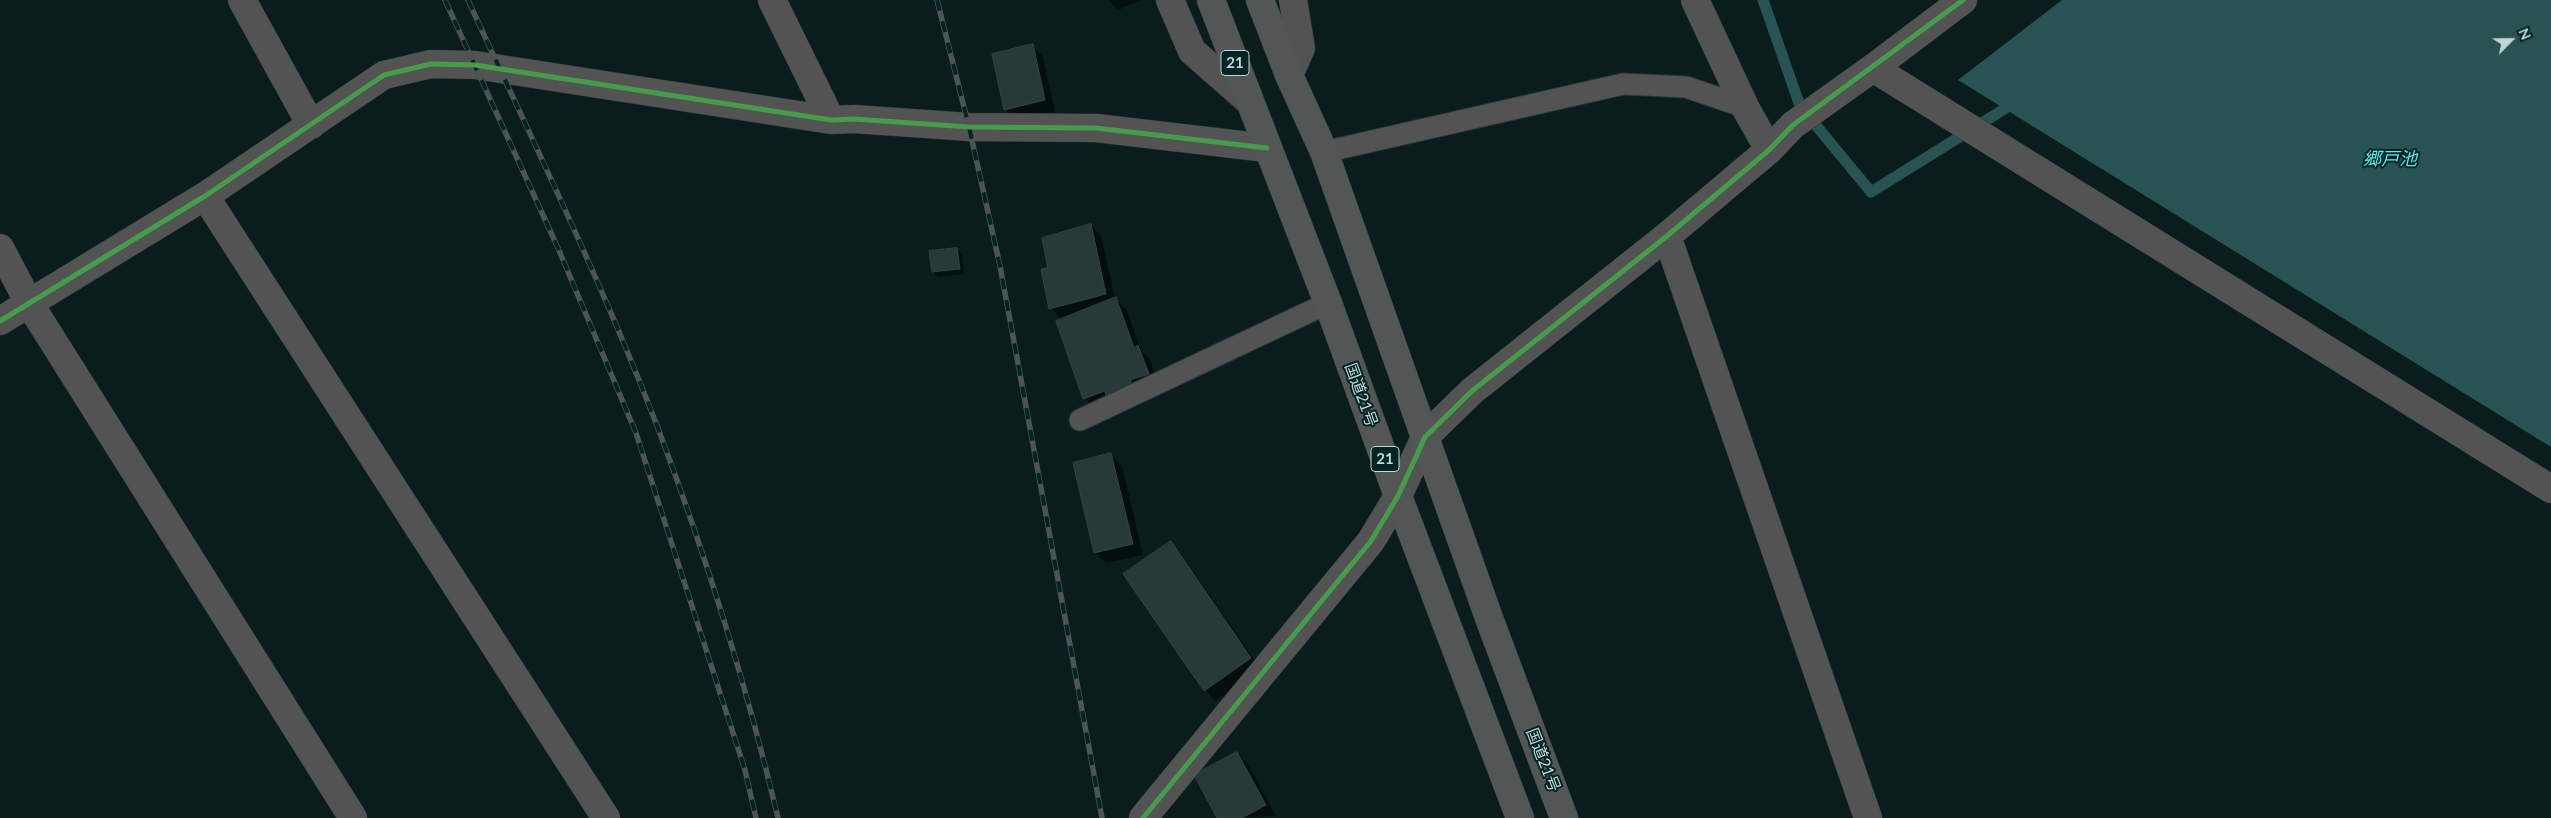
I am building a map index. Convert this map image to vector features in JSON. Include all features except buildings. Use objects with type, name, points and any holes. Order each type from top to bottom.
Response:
[{"type":"highway","name":"国道21号","points":[[1216,12],[1328,303],[1398,496],[1520,818]]},
{"type":"highway","name":"国道21号","points":[[1264,12],[1289,75],[1324,152],[1425,437],[1564,818]]},
{"type":"street","points":[[242,0],[311,125]]},
{"type":"street","points":[[772,0],[831,120]]},
{"type":"street","points":[[1170,0],[1192,51],[1249,101]]},
{"type":"street","points":[[1289,75],[1301,48],[1293,0]]},
{"type":"street","points":[[1695,0],[1745,107],[1769,150]]},
{"type":"street","points":[[1144,817],[1371,541],[1398,496],[1425,437],[1472,391],[1667,236],[1769,150],[1793,125],[1963,0]]},
{"type":"street","points":[[0,320],[205,196],[384,74],[431,64],[499,68],[831,120],[854,119],[969,127],[1096,128],[1267,148]]},
{"type":"street","points":[[1873,68],[2551,489]]},
{"type":"street","points":[[205,196],[606,818]]},
{"type":"street","points":[[1667,236],[1868,818]]},
{"type":"street","points":[[0,248],[28,303],[353,818]]},
{"type":"lane","points":[[1324,152],[1623,84],[1686,87],[1745,107]]},
{"type":"lane","points":[[1080,420],[1328,303]]},
{"type":"water","name":"郷戸池","points":[[2062,0],[2551,0],[2551,447],[1958,80]]},
{"type":"waterway","points":[[1763,0],[1800,106],[1871,192],[2006,108]]},
{"type":"railway","points":[[445,0],[558,248],[636,433],[745,770],[756,818]]},
{"type":"railway","points":[[468,0],[591,267],[659,431],[693,526],[724,622],[753,720],[778,818]]},
{"type":"railway","points":[[937,0],[969,127],[1000,266],[1102,818]]},
{"type":"cycle path","points":[[1143,818],[1371,541],[1398,496],[1425,437],[1472,391],[1667,236],[1769,150],[1793,125],[1963,0]]},
{"type":"cycle path","points":[[0,321],[205,196],[384,75],[431,64],[475,65],[831,120],[854,119],[969,127],[1096,128],[1267,148]]}]
